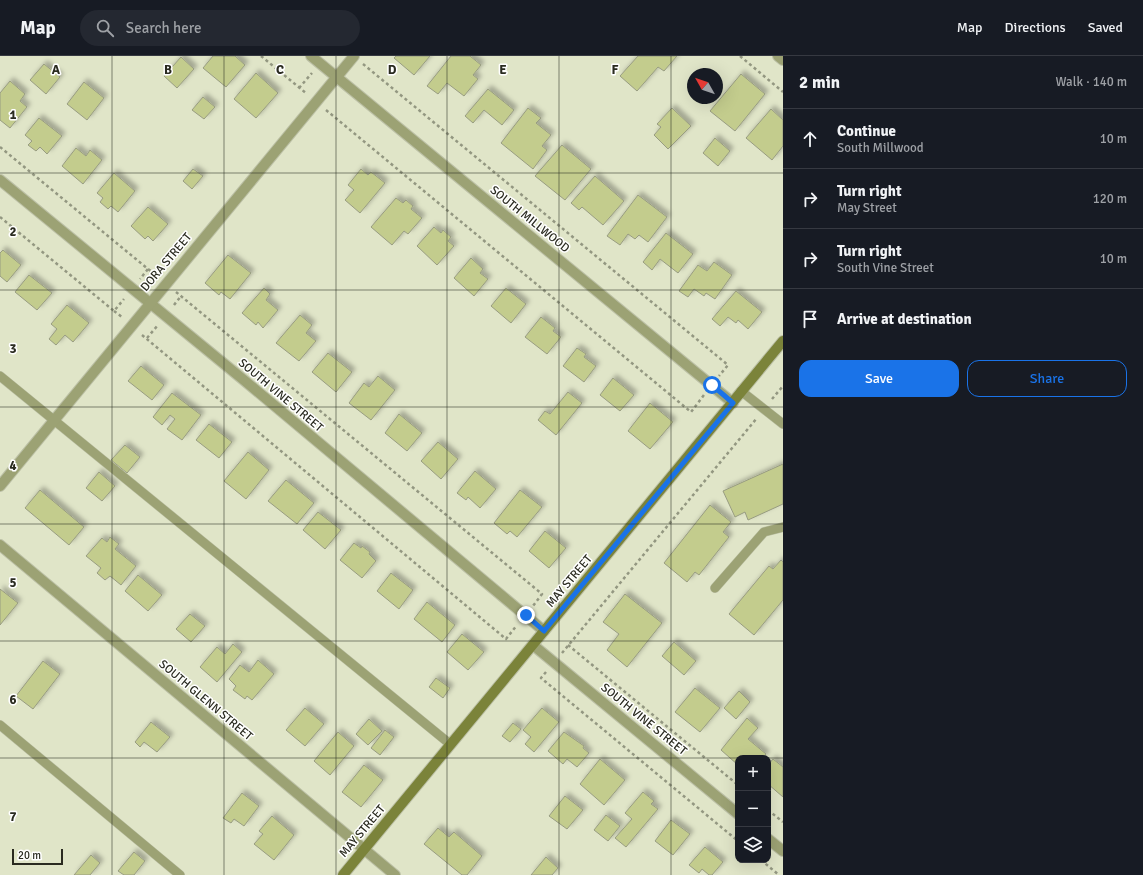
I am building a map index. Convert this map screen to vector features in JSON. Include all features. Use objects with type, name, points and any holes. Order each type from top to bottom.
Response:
[{"type":"street","name":"SOUTH MILLWOOD","points":[[311,56],[733,403]]},
{"type":"street","name":"DORA STREET","points":[[0,486],[149,302],[354,56]]},
{"type":"street","points":[[778,56],[783,60]]},
{"type":"street","name":"SOUTH VINE STREET","points":[[0,180],[544,631]]},
{"type":"street","name":"MAY STREET","points":[[343,875],[783,341]]},
{"type":"street","name":"SOUTH GLENN STREET","points":[[0,545],[395,875]]},
{"type":"street","name":"SOUTH VINE STREET","points":[[533,645],[735,812]]},
{"type":"street","points":[[771,841],[783,851]]},
{"type":"lane","points":[[0,376],[450,744]]},
{"type":"lane","points":[[741,391],[783,424]]},
{"type":"lane","points":[[715,588],[764,532],[783,527]]},
{"type":"lane","points":[[0,725],[180,875]]},
{"type":"path","points":[[261,56],[691,412],[728,365],[354,56]]},
{"type":"path","points":[[740,56],[783,92]]},
{"type":"path","points":[[735,839],[541,678],[783,386]]},
{"type":"path","points":[[568,645],[735,783]]},
{"type":"path","points":[[771,812],[783,822]]},
{"type":"path","points":[[765,863],[779,875]]},
{"type":"building","points":[[213,56],[235,56],[245,65],[226,87],[203,68]]},
{"type":"building","points":[[396,56],[430,56],[414,75],[394,58]]},
{"type":"building","points":[[451,56],[470,56],[481,65],[473,75],[478,79],[464,96],[447,83],[438,94],[427,86]]},
{"type":"building","points":[[638,56],[677,56],[664,71],[658,67],[637,91],[620,76]]},
{"type":"building","points":[[181,57],[194,69],[177,88],[164,76]]},
{"type":"building","points":[[44,64],[60,77],[46,94],[30,80]]},
{"type":"building","points":[[256,73],[278,93],[256,118],[234,99]]},
{"type":"building","points":[[741,74],[765,94],[735,131],[710,111],[716,104],[723,104],[723,95]]},
{"type":"building","points":[[10,81],[25,94],[20,101],[27,107],[10,128],[0,120],[0,93]]},
{"type":"building","points":[[84,82],[104,98],[87,120],[67,104]]},
{"type":"building","points":[[488,89],[514,110],[502,125],[484,110],[473,123],[465,116]]},
{"type":"building","points":[[203,97],[215,107],[204,119],[192,110]]},
{"type":"building","points":[[528,108],[541,118],[536,123],[551,135],[542,146],[547,150],[533,169],[501,143]]},
{"type":"building","points":[[672,108],[691,126],[668,149],[654,135],[661,127],[657,124]]},
{"type":"building","points":[[771,109],[783,120],[783,146],[772,160],[746,138]]},
{"type":"building","points":[[39,118],[62,136],[47,154],[40,147],[36,151],[28,145],[32,141],[25,135]]},
{"type":"building","points":[[715,138],[730,151],[718,166],[703,153]]},
{"type":"building","points":[[562,145],[591,169],[565,200],[535,176]]},
{"type":"building","points":[[76,148],[86,156],[90,150],[102,160],[83,184],[62,166]]},
{"type":"building","points":[[193,169],[203,176],[192,189],[183,181]]},
{"type":"building","points":[[361,169],[368,175],[371,172],[385,183],[360,213],[345,200],[354,190],[348,185]]},
{"type":"building","points":[[114,173],[135,191],[118,212],[111,206],[108,209],[100,202],[103,198],[97,193]]},
{"type":"building","points":[[595,176],[624,201],[603,225],[582,207],[579,210],[571,203]]},
{"type":"building","points":[[638,195],[667,217],[648,242],[639,235],[635,239],[628,234],[620,245],[607,236]]},
{"type":"building","points":[[396,198],[403,203],[406,200],[413,206],[411,209],[422,218],[408,234],[404,231],[392,245],[371,227]]},
{"type":"building","points":[[148,207],[168,224],[153,241],[148,236],[145,239],[131,226]]},
{"type":"building","points":[[434,227],[441,233],[443,230],[451,237],[448,241],[454,246],[437,265],[417,246]]},
{"type":"building","points":[[666,233],[693,254],[678,273],[660,259],[652,270],[643,262]]},
{"type":"building","points":[[3,250],[21,265],[7,282],[0,276],[0,253]]},
{"type":"building","points":[[228,255],[251,273],[230,299],[221,292],[219,295],[205,283]]},
{"type":"building","points":[[471,258],[483,269],[480,273],[488,279],[474,296],[454,278]]},
{"type":"building","points":[[714,262],[732,275],[715,299],[706,293],[704,296],[694,289],[688,297],[679,291],[698,265],[707,271]]},
{"type":"building","points":[[29,275],[52,293],[37,310],[15,292]]},
{"type":"building","points":[[264,288],[270,294],[266,300],[278,310],[263,328],[258,322],[256,325],[242,313]]},
{"type":"building","points":[[506,288],[526,304],[511,323],[491,306]]},
{"type":"building","points":[[736,291],[762,312],[748,329],[738,320],[736,323],[728,317],[720,326],[712,319]]},
{"type":"building","points":[[67,305],[89,323],[73,342],[65,335],[56,345],[49,339],[57,329],[51,324]]},
{"type":"building","points":[[300,315],[312,325],[306,333],[316,341],[299,361],[276,343]]},
{"type":"building","points":[[541,317],[555,328],[553,331],[561,337],[547,354],[525,337]]},
{"type":"building","points":[[577,348],[586,354],[584,357],[596,366],[584,382],[563,366]]},
{"type":"building","points":[[328,353],[352,372],[336,392],[312,372]]},
{"type":"building","points":[[141,366],[164,385],[152,400],[128,381]]},
{"type":"building","points":[[378,376],[395,390],[371,420],[349,403],[364,383],[369,387]]},
{"type":"building","points":[[613,378],[634,395],[620,411],[600,395]]},
{"type":"building","points":[[568,392],[582,403],[556,435],[538,420],[545,411],[550,414]]},
{"type":"building","points":[[172,393],[201,415],[182,440],[167,429],[175,419],[170,415],[162,425],[153,417]]},
{"type":"building","points":[[650,403],[673,422],[650,449],[628,431]]},
{"type":"building","points":[[399,414],[422,433],[407,451],[385,433]]},
{"type":"building","points":[[209,424],[232,442],[219,458],[196,440]]},
{"type":"building","points":[[438,442],[458,459],[441,479],[421,461]]},
{"type":"building","points":[[125,445],[140,457],[127,473],[111,460]]},
{"type":"building","points":[[248,452],[269,470],[246,499],[224,481]]},
{"type":"building","points":[[783,464],[783,504],[748,520],[745,512],[735,517],[723,491]]},
{"type":"building","points":[[475,471],[496,489],[480,508],[468,497],[466,500],[457,493]]},
{"type":"building","points":[[99,472],[115,486],[102,501],[86,488]]},
{"type":"building","points":[[286,480],[314,503],[297,524],[268,501]]},
{"type":"building","points":[[40,490],[84,527],[69,545],[25,508]]},
{"type":"building","points":[[520,490],[542,507],[517,537],[510,531],[507,534],[494,523]]},
{"type":"building","points":[[710,505],[731,522],[723,532],[729,537],[699,575],[695,572],[687,582],[664,563]]},
{"type":"building","points":[[318,512],[341,530],[325,549],[303,530]]},
{"type":"building","points":[[545,531],[566,548],[549,568],[529,551]]},
{"type":"building","points":[[110,537],[119,544],[115,549],[136,566],[121,585],[110,576],[105,580],[97,573],[101,568],[86,556],[102,538],[107,542]]},
{"type":"building","points":[[354,543],[361,548],[362,546],[370,552],[369,554],[376,561],[362,578],[340,560]]},
{"type":"building","points":[[781,560],[783,562],[783,600],[754,635],[729,614],[769,566],[773,569]]},
{"type":"building","points":[[391,573],[413,590],[399,609],[377,591]]},
{"type":"building","points":[[138,575],[162,595],[148,611],[125,591]]},
{"type":"building","points":[[0,589],[18,603],[0,625]]},
{"type":"building","points":[[625,594],[662,623],[627,667],[607,650],[619,634],[603,622]]},
{"type":"building","points":[[427,602],[455,625],[442,642],[414,619]]},
{"type":"building","points":[[190,614],[205,626],[191,642],[176,629]]},
{"type":"building","points":[[462,634],[484,652],[468,670],[447,652]]},
{"type":"building","points":[[674,642],[696,661],[684,675],[662,656]]},
{"type":"building","points":[[233,644],[242,652],[217,682],[200,667],[217,647],[225,654]]},
{"type":"building","points":[[258,660],[274,674],[252,700],[247,696],[245,699],[233,690],[236,686],[229,679],[240,665],[249,672]]},
{"type":"building","points":[[43,661],[60,674],[33,709],[16,696]]},
{"type":"building","points":[[436,678],[450,688],[443,698],[429,687]]},
{"type":"building","points":[[695,688],[720,708],[700,732],[675,712]]},
{"type":"building","points":[[739,691],[750,702],[736,719],[724,708]]},
{"type":"building","points":[[305,708],[324,724],[305,746],[286,730]]},
{"type":"building","points":[[542,708],[559,722],[534,752],[525,744],[531,737],[523,730]]},
{"type":"building","points":[[747,718],[758,728],[748,739],[766,754],[735,755],[735,762],[721,750]]},
{"type":"building","points":[[369,719],[382,731],[368,745],[356,734]]},
{"type":"building","points":[[151,722],[170,737],[157,752],[144,742],[140,747],[135,742]]},
{"type":"building","points":[[513,723],[521,729],[510,742],[502,736]]},
{"type":"building","points":[[385,730],[394,737],[380,755],[371,748]]},
{"type":"building","points":[[338,732],[354,746],[330,775],[314,761]]},
{"type":"building","points":[[564,732],[584,746],[583,748],[589,753],[577,767],[567,759],[563,764],[548,751]]},
{"type":"building","points":[[600,759],[625,780],[604,805],[580,784]]},
{"type":"building","points":[[773,759],[783,767],[783,797],[771,787],[771,761]]},
{"type":"building","points":[[364,765],[383,780],[361,807],[342,792]]},
{"type":"building","points":[[643,792],[654,801],[651,804],[658,809],[626,847],[615,838],[632,819],[625,813]]},
{"type":"building","points":[[242,793],[259,806],[244,826],[234,819],[231,823],[223,818]]},
{"type":"building","points":[[565,796],[583,810],[567,829],[549,816]]},
{"type":"building","points":[[606,815],[620,826],[608,841],[594,830]]},
{"type":"building","points":[[272,816],[294,835],[274,860],[254,844],[263,834],[259,831]]},
{"type":"building","points":[[671,820],[690,834],[673,855],[655,841]]},
{"type":"building","points":[[438,828],[449,837],[454,832],[482,856],[467,875],[462,875],[424,844]]},
{"type":"building","points":[[705,847],[723,862],[712,875],[709,875],[702,869],[699,873],[689,865]]},
{"type":"building","points":[[134,852],[145,861],[134,875],[124,875],[118,871]]},
{"type":"building","points":[[91,855],[100,863],[90,875],[74,875]]},
{"type":"building","points":[[546,857],[558,868],[552,875],[531,875]]},
{"type":"route","points":[[526,615],[544,631],[733,403],[712,385]]}]
